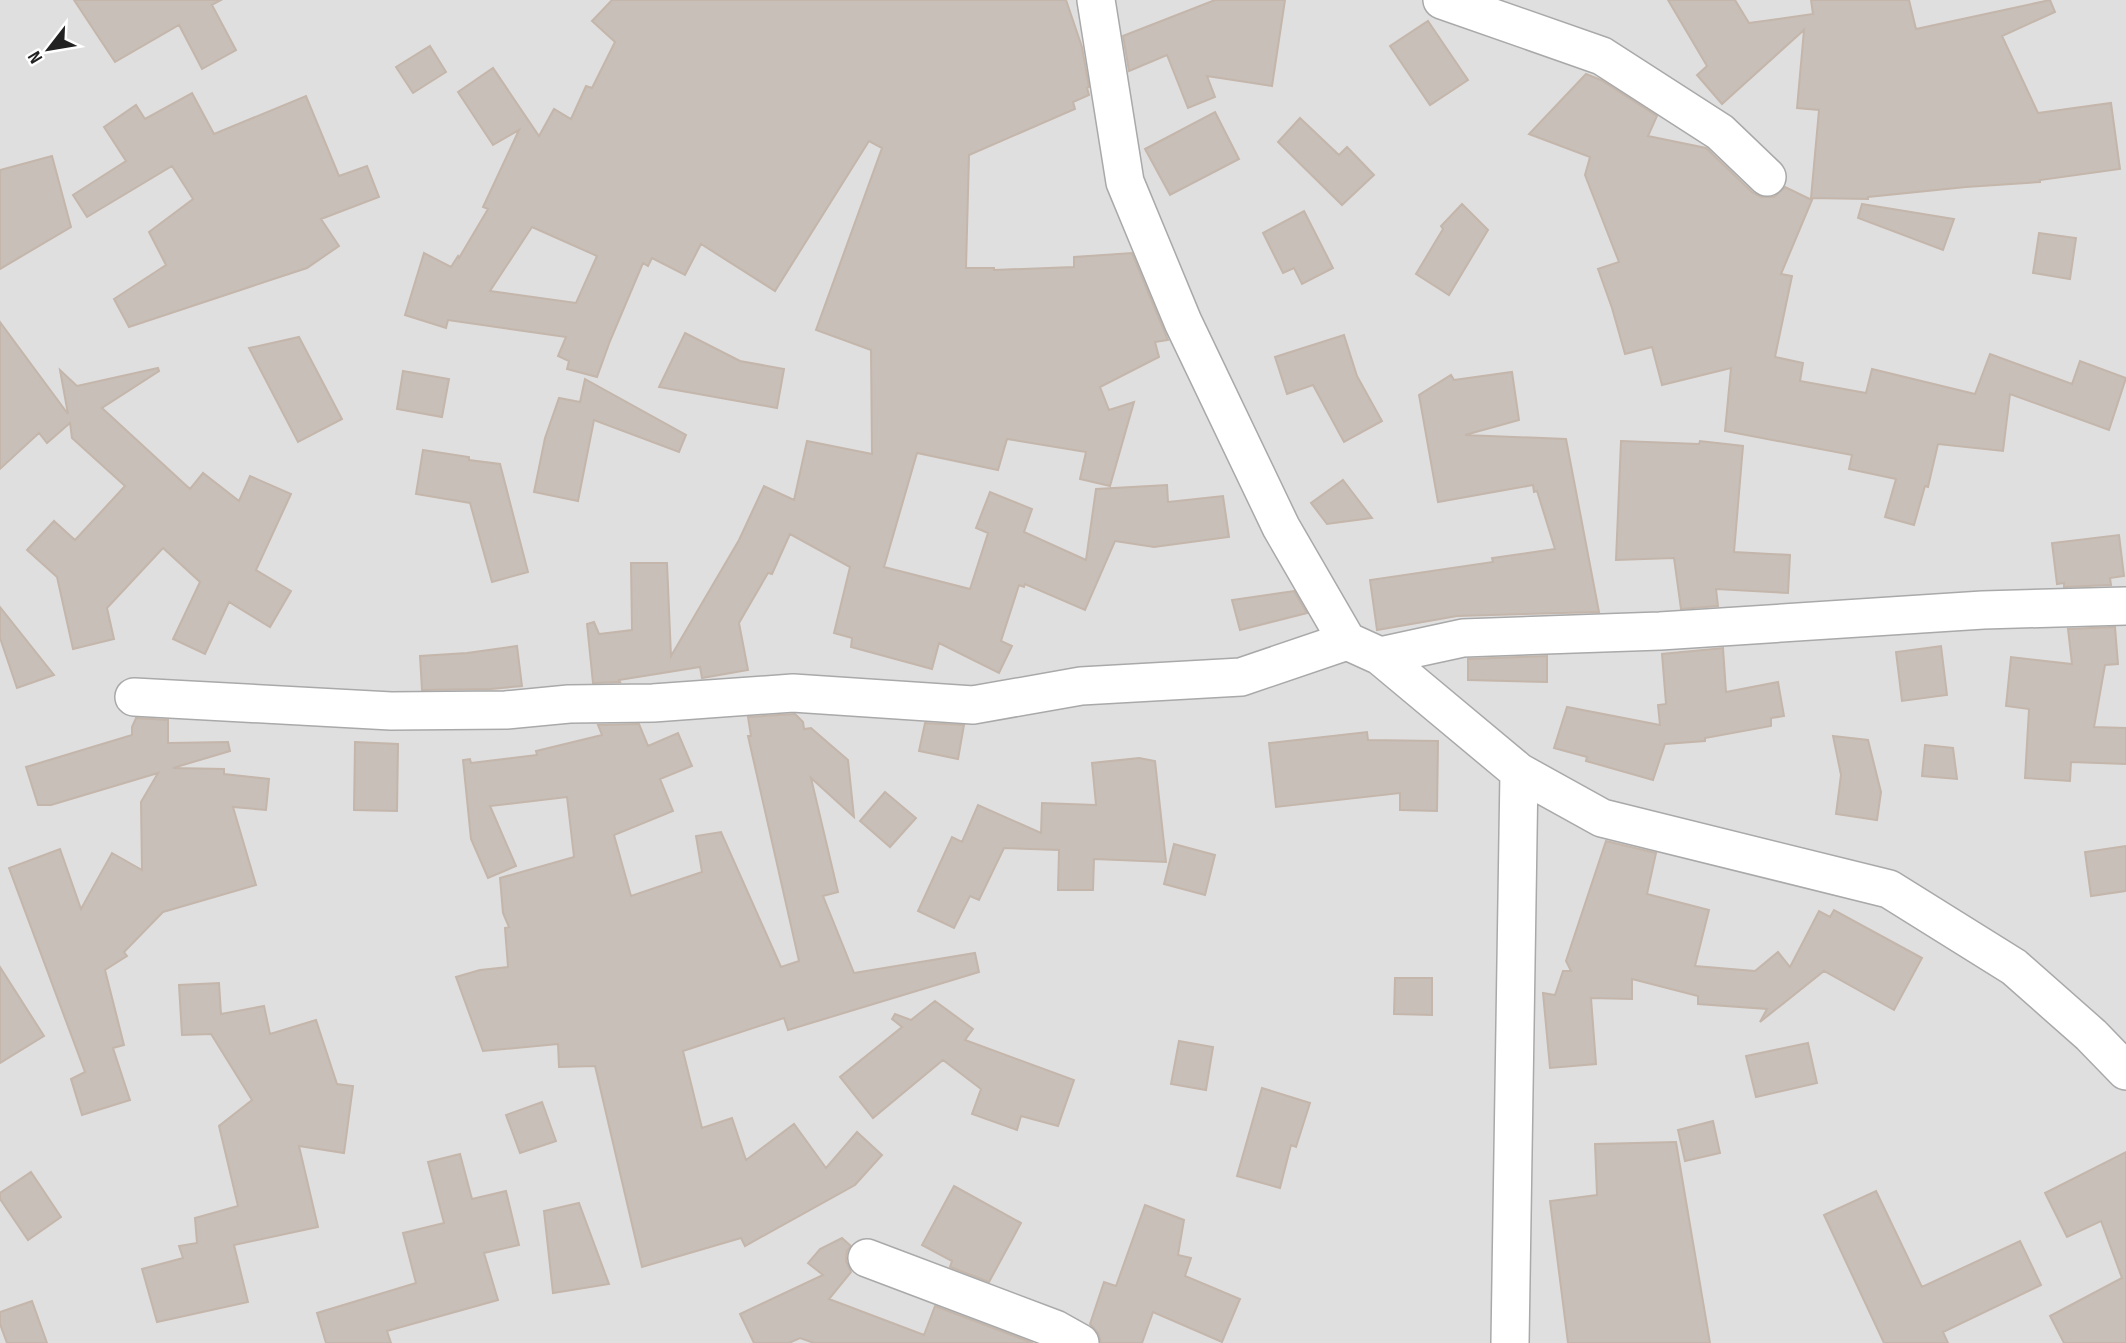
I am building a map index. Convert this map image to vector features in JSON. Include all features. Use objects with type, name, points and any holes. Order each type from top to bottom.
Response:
[{"type":"street","points":[[1096,0],[1125,182],[1183,322],[1281,527],[1347,641],[1380,656],[1519,772],[1602,818],[1889,890],[2014,967],[2091,1035],[2126,1071]]},
{"type":"street","points":[[1442,0],[1602,56],[1720,132],[1767,177]]},
{"type":"street","points":[[1380,656],[1463,638],[1660,631],[1983,610],[2126,606]]},
{"type":"street","points":[[134,697],[391,711],[506,710],[569,704],[653,703],[793,693],[973,705],[1081,686],[1241,677],[1347,641]]},
{"type":"street","points":[[1510,1343],[1519,772]]},
{"type":"street","points":[[867,1258],[1055,1329],[1080,1343]]},
{"type":"shaded area","points":[[0,0],[2126,0],[2126,1343],[0,1343]]},
{"type":"building","points":[[74,0],[221,0],[212,5],[236,50],[202,69],[179,25],[115,62]]},
{"type":"building","points":[[612,0],[1066,0],[1082,47],[1089,95],[1073,102],[1075,109],[969,155],[966,268],[994,270],[1074,267],[1074,257],[1132,253],[1168,340],[1155,342],[1159,357],[1100,387],[1109,410],[1134,402],[1110,486],[1080,479],[1086,452],[1007,439],[998,470],[917,453],[884,567],[970,589],[988,533],[976,528],[990,492],[1032,509],[1024,532],[1086,560],[1096,489],[1167,485],[1168,502],[1223,496],[1229,537],[1154,547],[1115,541],[1085,610],[1025,584],[1024,587],[1019,585],[1001,641],[1012,646],[999,673],[939,643],[932,669],[851,647],[852,638],[834,633],[850,567],[790,534],[772,574],[768,573],[739,623],[748,670],[702,678],[700,667],[619,680],[620,682],[593,683],[587,624],[594,622],[599,634],[632,630],[631,563],[667,563],[671,656],[739,540],[764,486],[794,500],[807,441],[872,454],[871,350],[816,330],[882,148],[869,141],[775,291],[701,244],[685,275],[652,258],[648,266],[643,263],[597,377],[567,369],[569,361],[558,356],[566,337],[448,320],[446,328],[405,315],[424,253],[451,267],[458,256],[459,258],[488,209],[483,207],[519,130],[493,145],[458,92],[493,68],[539,136],[554,109],[571,119],[586,86],[592,88],[615,42],[592,21]],"holes":[[[532,227],[597,256],[576,303],[490,291]]]},
{"type":"building","points":[[1215,0],[1285,0],[1272,86],[1207,76],[1215,97],[1188,108],[1167,55],[1129,71],[1123,36]]},
{"type":"building","points":[[1668,0],[1735,0],[1749,23],[1813,14],[1811,0],[1909,0],[1916,29],[2050,0],[2055,12],[2002,36],[2038,113],[2111,103],[2120,169],[2040,182],[1966,187],[1868,199],[1811,198],[1819,110],[1797,108],[1804,30],[1722,104],[1697,75],[1707,66]]},
{"type":"building","points":[[1428,21],[1468,80],[1430,105],[1390,46]]},
{"type":"building","points":[[430,46],[446,72],[413,93],[396,67]]},
{"type":"building","points":[[1586,74],[1601,80],[1657,116],[1648,136],[1706,148],[1752,192],[1761,197],[1774,197],[1785,187],[1812,200],[1781,274],[1792,276],[1775,357],[1803,363],[1800,381],[1866,393],[1872,369],[1975,394],[1990,354],[2072,384],[2080,361],[2126,378],[2109,430],[2010,394],[2003,451],[1938,444],[1928,487],[1925,486],[1914,525],[1885,517],[1896,479],[1849,469],[1852,455],[1725,431],[1731,368],[1662,385],[1652,347],[1625,354],[1598,269],[1619,262],[1585,175],[1590,157],[1529,134]]},
{"type":"building","points":[[192,93],[214,134],[306,96],[339,176],[367,166],[379,197],[321,219],[339,246],[307,268],[129,327],[114,299],[166,265],[149,232],[193,199],[172,166],[87,217],[73,195],[126,161],[104,127],[136,105],[145,119]]},
{"type":"building","points":[[1215,112],[1239,159],[1170,195],[1145,149]]},
{"type":"building","points":[[1300,118],[1339,155],[1347,147],[1374,175],[1342,205],[1278,142]]},
{"type":"building","points":[[52,156],[71,227],[0,269],[0,170]]},
{"type":"building","points":[[1462,204],[1488,230],[1449,295],[1416,274],[1443,229],[1441,226]]},
{"type":"building","points":[[1862,204],[1954,219],[1943,250],[1858,218]]},
{"type":"building","points":[[1304,211],[1333,268],[1302,284],[1294,268],[1283,273],[1263,233]]},
{"type":"building","points":[[2039,233],[2076,238],[2070,279],[2033,273]]},
{"type":"building","points":[[0,322],[68,414],[60,370],[77,386],[158,368],[159,371],[102,408],[190,489],[203,473],[239,501],[250,476],[291,494],[256,570],[291,591],[270,627],[229,602],[205,654],[173,639],[200,582],[163,548],[107,608],[114,639],[73,649],[57,577],[27,550],[54,521],[75,540],[125,486],[72,438],[70,423],[47,443],[39,433],[0,469]]},
{"type":"building","points":[[685,333],[740,361],[784,369],[777,408],[659,387]]},
{"type":"building","points":[[1344,335],[1357,376],[1382,421],[1344,442],[1313,385],[1287,394],[1275,357]]},
{"type":"building","points":[[299,337],[342,419],[298,442],[249,348]]},
{"type":"building","points":[[403,371],[449,379],[442,417],[397,409]]},
{"type":"building","points":[[1512,372],[1519,420],[1465,435],[1566,439],[1599,612],[1457,616],[1377,630],[1370,580],[1493,562],[1492,558],[1555,549],[1533,485],[1438,502],[1419,395],[1451,375],[1454,380]]},
{"type":"building","points":[[585,379],[686,435],[679,452],[594,420],[578,501],[534,492],[545,438],[559,398],[580,402]]},
{"type":"building","points":[[1621,441],[1699,444],[1700,441],[1743,446],[1734,552],[1790,555],[1788,593],[1716,589],[1718,606],[1681,609],[1674,558],[1616,560]]},
{"type":"building","points":[[423,450],[500,464],[528,572],[492,582],[470,503],[416,494]]},
{"type":"building","points":[[1343,480],[1372,518],[1327,524],[1311,503]]},
{"type":"building","points":[[2119,535],[2124,576],[2110,578],[2111,585],[2064,587],[2064,583],[2057,584],[2052,543]]},
{"type":"building","points":[[1294,591],[1307,613],[1240,630],[1232,600]]},
{"type":"building","points":[[0,607],[54,675],[17,688],[0,638]]},
{"type":"building","points":[[2115,627],[2118,664],[2105,665],[2094,727],[2126,728],[2126,764],[2071,762],[2070,781],[2025,778],[2029,709],[2006,706],[2011,657],[2072,664],[2068,629]]},
{"type":"building","points":[[517,646],[522,686],[422,690],[420,656]]},
{"type":"building","points":[[1941,646],[1947,695],[1902,701],[1896,652]]},
{"type":"building","points":[[1723,648],[1726,692],[1778,682],[1784,716],[1771,718],[1771,726],[1705,738],[1705,741],[1665,744],[1653,780],[1586,761],[1587,757],[1554,748],[1567,707],[1660,725],[1658,705],[1666,704],[1662,654]]},
{"type":"building","points":[[1547,656],[1547,682],[1468,680],[1468,659]]},
{"type":"building","points":[[795,714],[803,722],[804,729],[811,728],[848,760],[854,817],[811,778],[838,892],[823,896],[854,973],[975,953],[979,972],[788,1030],[784,1018],[683,1051],[702,1128],[732,1118],[746,1160],[794,1124],[826,1168],[857,1132],[882,1155],[855,1185],[745,1246],[741,1238],[642,1267],[595,1066],[559,1067],[558,1044],[483,1051],[456,977],[480,970],[508,967],[505,928],[509,927],[503,913],[500,878],[574,857],[567,797],[490,806],[516,866],[488,878],[471,839],[463,760],[470,759],[471,763],[537,755],[536,751],[602,735],[598,725],[639,724],[648,746],[678,733],[692,766],[660,779],[673,811],[614,835],[631,896],[702,872],[696,836],[721,832],[781,967],[799,961],[748,736],[751,736],[748,717]]},
{"type":"building","points":[[136,718],[168,720],[168,743],[228,742],[230,751],[173,768],[224,769],[224,774],[269,779],[266,810],[233,807],[256,885],[163,912],[124,952],[127,956],[105,970],[124,1045],[113,1048],[130,1100],[82,1115],[71,1079],[85,1072],[9,868],[60,849],[81,909],[112,853],[142,870],[141,802],[158,773],[51,805],[38,805],[26,767],[132,735]]},
{"type":"building","points":[[925,723],[964,725],[958,759],[919,751]]},
{"type":"building","points":[[1367,732],[1368,740],[1438,741],[1437,811],[1400,810],[1400,793],[1276,807],[1269,743]]},
{"type":"building","points":[[1833,736],[1868,740],[1881,792],[1877,820],[1836,814],[1841,775]]},
{"type":"building","points":[[355,742],[398,744],[397,811],[354,810]]},
{"type":"building","points":[[1925,745],[1953,748],[1957,779],[1922,776]]},
{"type":"building","points":[[1139,758],[1155,761],[1166,862],[1094,859],[1093,890],[1058,890],[1059,850],[1004,848],[979,900],[970,896],[954,928],[918,911],[952,837],[962,842],[978,805],[1041,833],[1042,803],[1096,805],[1092,763]]},
{"type":"building","points":[[885,792],[916,818],[890,847],[860,821]]},
{"type":"building","points":[[1606,841],[1656,853],[1647,894],[1709,910],[1695,966],[1755,971],[1778,952],[1790,967],[1819,911],[1830,917],[1834,910],[1922,958],[1894,1010],[1824,971],[1760,1022],[1767,1009],[1698,1004],[1698,996],[1632,979],[1632,999],[1591,998],[1596,1064],[1550,1068],[1543,993],[1555,995],[1563,971],[1571,971],[1566,961]]},
{"type":"building","points":[[1174,844],[1215,855],[1205,895],[1164,884]]},
{"type":"building","points":[[2126,846],[2126,891],[2091,896],[2085,852]]},
{"type":"building","points":[[0,967],[44,1036],[0,1063]]},
{"type":"building","points":[[1395,978],[1432,978],[1432,1015],[1394,1014]]},
{"type":"building","points":[[219,983],[221,1014],[264,1006],[270,1034],[316,1020],[337,1084],[353,1086],[344,1153],[299,1146],[318,1227],[234,1245],[248,1302],[157,1322],[142,1269],[183,1258],[179,1246],[197,1243],[195,1218],[238,1206],[219,1126],[252,1100],[211,1034],[182,1035],[179,985]]},
{"type":"building","points":[[935,1001],[973,1029],[965,1040],[1074,1080],[1058,1126],[1021,1116],[1017,1130],[972,1114],[981,1089],[943,1060],[873,1118],[840,1077],[902,1027],[892,1019],[895,1014],[911,1020]]},
{"type":"building","points":[[1179,1041],[1213,1047],[1206,1090],[1171,1084]]},
{"type":"building","points":[[1808,1043],[1817,1083],[1756,1097],[1746,1056]]},
{"type":"building","points":[[1262,1088],[1310,1103],[1296,1147],[1291,1145],[1280,1188],[1237,1176]]},
{"type":"building","points":[[542,1102],[556,1141],[520,1153],[506,1115]]},
{"type":"building","points":[[1713,1121],[1720,1153],[1685,1161],[1678,1130]]},
{"type":"building","points":[[1676,1142],[1710,1343],[1568,1343],[1550,1201],[1597,1195],[1595,1144]]},
{"type":"building","points":[[2126,1152],[2126,1343],[2064,1343],[2050,1316],[2122,1278],[2101,1221],[2067,1237],[2045,1193]]},
{"type":"building","points":[[460,1154],[472,1199],[506,1191],[519,1245],[484,1253],[498,1300],[387,1331],[391,1343],[326,1343],[317,1313],[416,1283],[403,1233],[444,1223],[428,1162]]},
{"type":"building","points":[[31,1172],[61,1217],[28,1240],[0,1199],[0,1193]]},
{"type":"building","points":[[954,1186],[1021,1223],[989,1282],[950,1267],[952,1261],[922,1245]]},
{"type":"building","points":[[1876,1191],[1922,1287],[2020,1241],[2041,1285],[1943,1332],[1948,1343],[1884,1343],[1824,1215]]},
{"type":"building","points":[[579,1203],[609,1284],[553,1293],[544,1211]]},
{"type":"building","points":[[1145,1205],[1184,1220],[1178,1255],[1191,1258],[1185,1276],[1240,1299],[1222,1342],[1153,1312],[1142,1343],[1101,1343],[1098,1333],[1090,1324],[1104,1282],[1116,1286]]},
{"type":"building","points":[[842,1238],[851,1246],[847,1251],[846,1261],[851,1272],[829,1299],[924,1335],[935,1306],[1033,1343],[814,1343],[800,1338],[789,1343],[754,1343],[740,1314],[823,1275],[808,1263],[820,1249]]},
{"type":"building","points":[[32,1301],[47,1343],[7,1343],[0,1324],[0,1312]]}]
